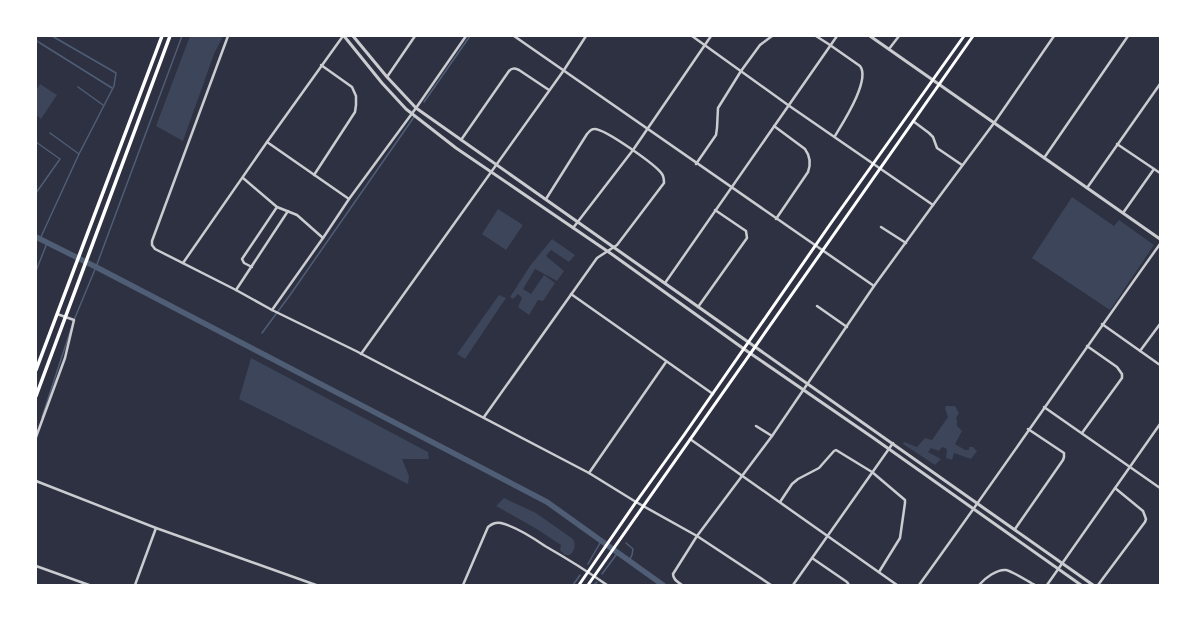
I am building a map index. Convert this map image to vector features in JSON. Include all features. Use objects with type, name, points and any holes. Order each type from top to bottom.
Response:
[{"type":"main road","points":[[36,370],[162,36]]},
{"type":"main road","points":[[36,396],[170,36]]},
{"type":"main road","points":[[579,585],[873,163],[964,36]]},
{"type":"main road","points":[[588,585],[973,36]]},
{"type":"street","points":[[228,36],[152,241],[152,245],[155,249],[484,417],[589,473],[636,502],[697,536],[771,585]]},
{"type":"street","points":[[183,263],[321,65],[343,36],[382,83],[411,113],[456,148],[607,251],[1081,585]]},
{"type":"street","points":[[353,36],[387,77],[416,108],[1094,585]]},
{"type":"street","points":[[387,77],[415,36]]},
{"type":"street","points":[[272,310],[324,238],[349,199],[416,108],[466,36]]},
{"type":"street","points":[[515,36],[696,164],[874,286]]},
{"type":"street","points":[[361,354],[548,90],[564,70],[586,36]]},
{"type":"street","points":[[692,36],[788,105],[933,205]]},
{"type":"street","points":[[573,228],[590,208],[648,130],[711,36]]},
{"type":"street","points":[[696,164],[716,135],[718,108],[741,70],[760,45],[772,36]]},
{"type":"street","points":[[816,36],[860,66],[862,69],[860,87],[854,103],[835,136]]},
{"type":"street","points":[[665,283],[837,36]]},
{"type":"street","points":[[870,36],[1160,239]]},
{"type":"street","points":[[889,50],[898,36]]},
{"type":"street","points":[[682,585],[675,580],[673,574],[697,536],[772,436],[874,286],[994,123],[1054,36]]},
{"type":"street","points":[[1044,158],[1128,36]]},
{"type":"street","points":[[314,174],[355,112],[356,105],[356,96],[352,87],[321,65]]},
{"type":"street","points":[[462,140],[509,71],[512,69],[515,68],[519,70],[548,90]]},
{"type":"street","points":[[1087,188],[1160,84]]},
{"type":"street","points":[[913,121],[929,132],[938,148],[962,165]]},
{"type":"street","points":[[774,126],[805,149],[810,160],[810,168],[808,172],[776,219]]},
{"type":"street","points":[[484,417],[597,258],[614,247],[620,241],[664,183],[664,179],[661,173],[633,150],[603,131],[594,129],[590,130],[546,199]]},
{"type":"street","points":[[267,142],[349,199]]},
{"type":"street","points":[[1118,144],[1160,173]]},
{"type":"street","points":[[1123,213],[1154,169]]},
{"type":"street","points":[[243,178],[278,206],[302,219],[324,238]]},
{"type":"street","points":[[252,267],[242,259],[278,206]]},
{"type":"street","points":[[698,307],[747,238],[746,231],[715,210]]},
{"type":"street","points":[[236,290],[288,211]]},
{"type":"street","points":[[881,227],[906,243]]},
{"type":"street","points":[[919,585],[1160,244]]},
{"type":"street","points":[[571,294],[713,394]]},
{"type":"street","points":[[818,306],[847,327]]},
{"type":"street","points":[[36,437],[65,358],[74,320],[57,314]]},
{"type":"street","points":[[1102,324],[1160,365]]},
{"type":"street","points":[[1140,351],[1160,324]]},
{"type":"street","points":[[1082,433],[1122,378],[1122,374],[1117,367],[1087,346]]},
{"type":"street","points":[[589,473],[666,362]]},
{"type":"street","points":[[1044,407],[1160,488]]},
{"type":"street","points":[[1047,585],[1160,424]]},
{"type":"street","points":[[756,426],[772,436]]},
{"type":"street","points":[[1015,529],[1064,457],[1064,454],[1028,429]]},
{"type":"street","points":[[690,439],[897,585]]},
{"type":"street","points":[[793,585],[893,443]]},
{"type":"street","points":[[780,502],[792,484],[798,479],[819,468],[836,450],[872,472],[902,497],[905,503],[900,538],[879,572]]},
{"type":"street","points":[[36,481],[156,528],[316,585]]},
{"type":"street","points":[[1098,585],[1146,519],[1143,511],[1115,488]]},
{"type":"street","points":[[463,585],[488,528],[493,523],[500,523],[526,534],[607,585]]},
{"type":"street","points":[[135,585],[156,528]]},
{"type":"street","points":[[812,558],[847,582],[849,585]]},
{"type":"street","points":[[36,566],[89,585]]},
{"type":"street","points":[[979,585],[990,576],[1001,571],[1008,570],[1035,585]]},
{"type":"street","points":[[304,585],[305,581]]},
{"type":"shaded area","points":[[190,36],[223,36],[214,54],[183,141],[156,126]]},
{"type":"shaded area","points":[[40,84],[57,95],[41,119],[36,115],[36,90]]},
{"type":"shaded area","points":[[1072,197],[1114,226],[1119,220],[1154,245],[1110,310],[1032,258]]},
{"type":"shaded area","points":[[498,209],[523,225],[506,250],[482,234]]},
{"type":"shaded area","points":[[552,239],[575,255],[569,262],[551,250],[546,256],[564,271],[557,281],[535,269],[523,289],[531,294],[544,275],[555,283],[543,301],[538,300],[529,315],[518,307],[522,298],[518,294],[513,299],[510,297],[530,266]]},
{"type":"shaded area","points":[[499,295],[506,298],[465,359],[457,354]]},
{"type":"shaded area","points":[[251,358],[428,452],[429,459],[402,459],[409,476],[408,484],[239,399]]},
{"type":"shaded area","points":[[946,406],[955,406],[959,413],[956,418],[957,426],[962,431],[955,444],[965,450],[969,450],[969,447],[973,447],[977,451],[971,459],[954,453],[952,460],[946,458],[947,449],[942,447],[939,451],[931,448],[928,452],[941,459],[935,465],[903,444],[904,442],[917,447],[925,438],[932,440],[948,417],[945,408]]},
{"type":"shaded area","points":[[504,498],[536,513],[573,539],[575,545],[572,553],[570,555],[565,555],[560,550],[561,545],[535,528],[496,506]]},
{"type":"waterway","points":[[40,239],[79,154],[114,86],[116,73],[52,36]]},
{"type":"waterway","points":[[74,320],[96,267],[182,36]]},
{"type":"waterway","points":[[424,102],[470,36]]},
{"type":"waterway","points":[[36,40],[112,88]]},
{"type":"waterway","points":[[78,87],[103,105]]},
{"type":"waterway","points":[[262,333],[414,117]]},
{"type":"waterway","points":[[50,133],[79,154]]},
{"type":"waterway","points":[[36,142],[60,159],[36,193]]},
{"type":"waterway","points":[[36,237],[547,502],[663,585]]},
{"type":"waterway","points":[[36,271],[47,243]]},
{"type":"waterway","points":[[42,417],[71,329]]},
{"type":"waterway","points":[[588,564],[600,543],[600,540]]},
{"type":"waterway","points":[[626,543],[633,549],[629,561]]},
{"type":"waterway","points":[[602,574],[616,555],[619,554]]},
{"type":"waterway","points":[[573,585],[580,575]]},
{"type":"waterway","points":[[594,585],[597,582]]}]
